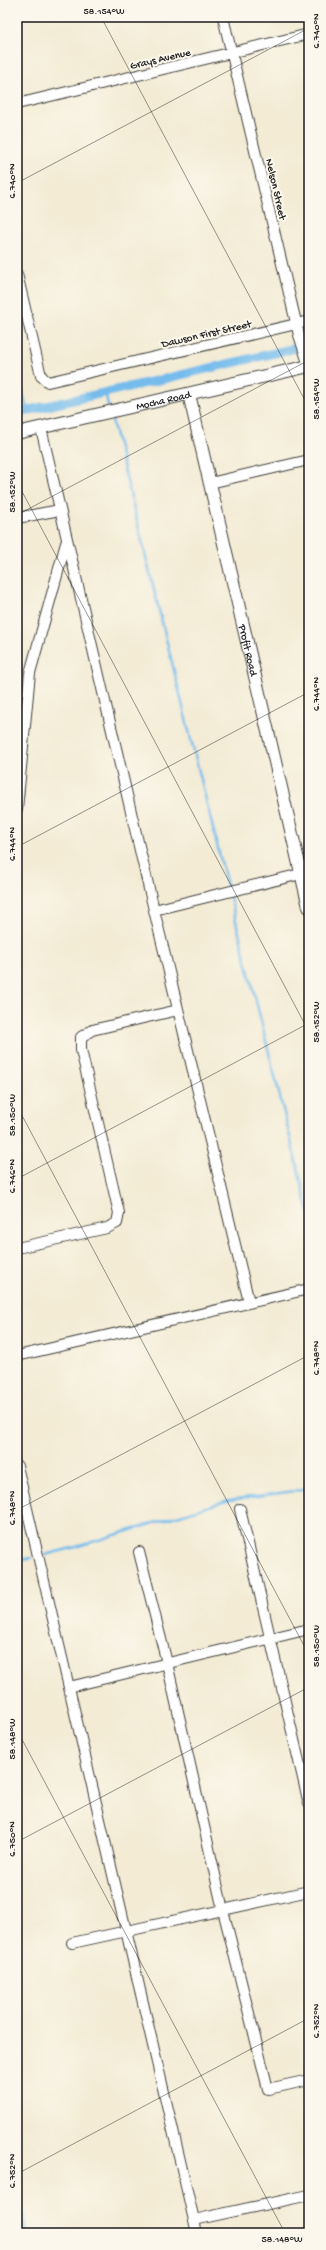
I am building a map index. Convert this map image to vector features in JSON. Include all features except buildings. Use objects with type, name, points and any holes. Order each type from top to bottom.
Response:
[{"type":"street","name":"Nelson Street","points":[[223,17],[296,324],[308,363]]},
{"type":"street","name":"Grays Avenue","points":[[17,104],[309,34]]},
{"type":"street","name":"Dawson First Street","points":[[17,274],[43,378],[52,382],[309,321]]},
{"type":"street","name":"Mocha Road","points":[[17,433],[189,394],[308,363]]},
{"type":"street","name":"Profit Road","points":[[189,394],[305,873],[309,907]]},
{"type":"street","points":[[42,428],[66,540],[249,1302]]},
{"type":"street","points":[[210,483],[309,460]]},
{"type":"street","points":[[17,518],[60,510]]},
{"type":"street","points":[[17,810],[30,673],[66,540]]},
{"type":"street","points":[[154,910],[305,873]]},
{"type":"street","points":[[17,1248],[107,1228],[117,1223],[119,1213],[81,1050],[81,1037],[92,1030],[178,1010]]},
{"type":"street","points":[[17,1356],[309,1289]]},
{"type":"street","points":[[17,1466],[19,1483],[69,1687],[197,2233]]},
{"type":"street","points":[[240,1509],[272,1638],[309,1804]]},
{"type":"street","points":[[139,1552],[167,1663],[223,1910],[268,2089],[309,2080]]},
{"type":"street","points":[[69,1687],[309,1629]]},
{"type":"street","points":[[72,1943],[309,1891]]},
{"type":"street","points":[[194,2220],[309,2195]]},
{"type":"waterway","points":[[17,413],[309,345]]},
{"type":"waterway","points":[[17,365],[27,411]]},
{"type":"waterway","points":[[105,393],[109,409]]},
{"type":"waterway","points":[[111,416],[228,889]]},
{"type":"waterway","points":[[229,893],[309,1213]]},
{"type":"waterway","points":[[45,1555],[76,1547],[229,1500],[309,1489]]},
{"type":"waterway","points":[[17,1561],[31,1558]]},
{"type":"waterway","points":[[17,2202],[24,2233]]}]
